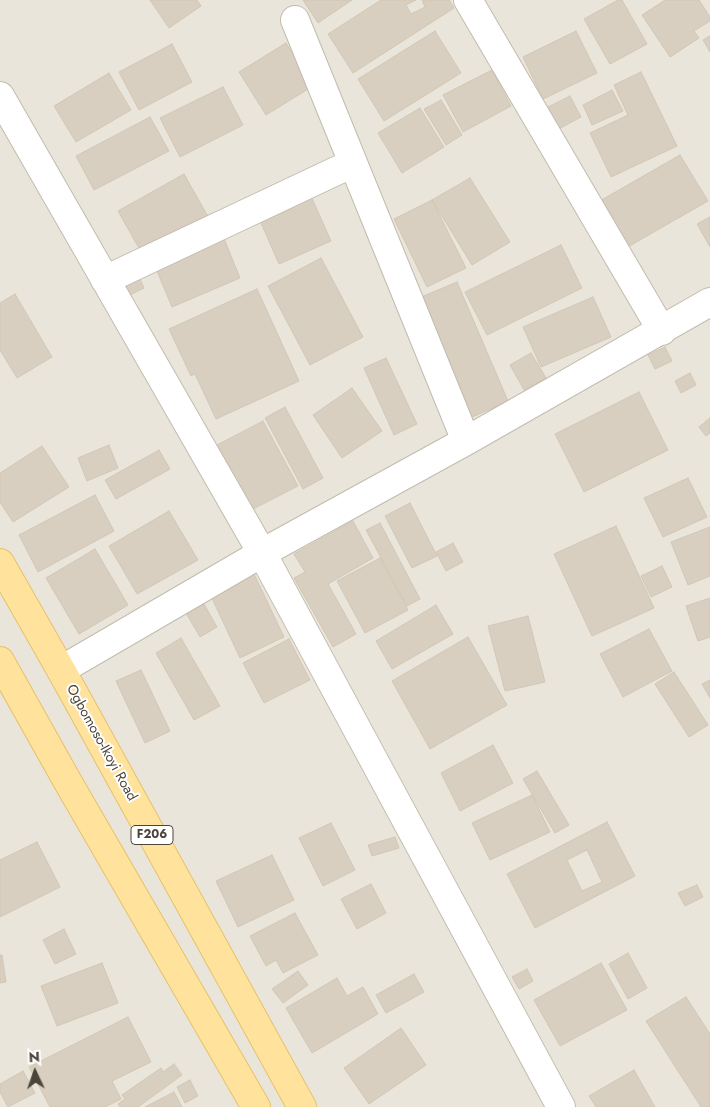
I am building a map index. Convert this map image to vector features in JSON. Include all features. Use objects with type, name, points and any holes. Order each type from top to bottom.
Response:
[{"type":"main road","name":"Ogbomoso-Ikoyi Road","points":[[0,563],[302,1107]]},
{"type":"main road","points":[[0,661],[256,1107]]},
{"type":"main road","points":[[212,1030],[248,1010]]},
{"type":"street","points":[[468,0],[662,331]]},
{"type":"street","points":[[295,20],[466,441]]},
{"type":"street","points":[[0,96],[262,553],[561,1107]]},
{"type":"street","points":[[105,280],[353,163]]},
{"type":"street","points":[[61,670],[262,553],[466,441],[710,302]]},
{"type":"shaded area","points":[[0,0],[710,0],[710,1107],[0,1107]]},
{"type":"building","points":[[150,0],[197,0],[201,6],[169,28]]},
{"type":"building","points":[[303,0],[352,0],[318,23]]},
{"type":"building","points":[[381,0],[416,0],[406,5],[411,14],[425,7],[422,0],[449,0],[454,8],[353,73],[328,34]]},
{"type":"building","points":[[618,0],[622,0],[647,44],[610,64],[584,19]]},
{"type":"building","points":[[665,0],[699,0],[710,17],[710,21],[694,31],[699,38],[670,57],[642,15]]},
{"type":"building","points":[[435,31],[461,73],[384,121],[358,79]]},
{"type":"building","points":[[576,31],[597,73],[543,99],[523,57]]},
{"type":"building","points":[[710,36],[710,52],[703,40]]},
{"type":"building","points":[[286,43],[313,86],[266,115],[239,72]]},
{"type":"building","points":[[172,44],[192,82],[139,110],[119,72]]},
{"type":"building","points":[[492,70],[511,106],[463,132],[443,95]]},
{"type":"building","points":[[641,72],[677,146],[611,177],[590,133],[628,115],[614,85]]},
{"type":"building","points":[[109,73],[131,110],[76,142],[54,106]]},
{"type":"building","points":[[223,87],[243,125],[180,157],[160,118]]},
{"type":"building","points":[[612,90],[623,111],[592,125],[583,105]]},
{"type":"building","points":[[570,96],[581,117],[555,131],[544,109]]},
{"type":"building","points":[[441,100],[462,135],[446,145],[424,109]]},
{"type":"building","points":[[420,108],[444,147],[402,173],[378,133]]},
{"type":"building","points":[[150,117],[169,151],[94,190],[76,156]]},
{"type":"building","points":[[680,155],[708,201],[626,248],[598,202]]},
{"type":"building","points":[[184,174],[210,220],[144,257],[118,211]]},
{"type":"building","points":[[470,178],[510,242],[472,265],[432,200]]},
{"type":"building","points":[[310,194],[331,241],[279,264],[258,216]]},
{"type":"building","points":[[432,200],[466,268],[427,287],[394,219]]},
{"type":"building","points":[[710,217],[710,247],[697,224]]},
{"type":"building","points":[[223,236],[240,278],[172,307],[154,264]]},
{"type":"building","points":[[561,245],[582,288],[487,335],[465,292]]},
{"type":"building","points":[[321,258],[363,337],[310,365],[268,286]]},
{"type":"building","points":[[139,277],[144,288],[130,295],[124,283]]},
{"type":"building","points":[[457,282],[508,401],[470,418],[419,298]]},
{"type":"building","points":[[257,289],[299,381],[216,419],[195,374],[191,376],[169,329]]},
{"type":"building","points":[[15,294],[52,357],[17,378],[0,350],[0,303]]},
{"type":"building","points":[[593,297],[611,337],[541,367],[523,327]]},
{"type":"building","points":[[665,347],[672,361],[655,369],[648,355]]},
{"type":"building","points":[[531,353],[546,378],[524,390],[510,365]]},
{"type":"building","points":[[386,358],[417,424],[394,435],[364,368]]},
{"type":"building","points":[[690,373],[696,385],[681,393],[675,381]]},
{"type":"building","points":[[352,388],[382,431],[342,458],[313,415]]},
{"type":"building","points":[[639,392],[668,450],[584,492],[555,434]]},
{"type":"building","points":[[285,407],[323,478],[303,489],[265,418]]},
{"type":"building","points":[[710,418],[710,433],[706,436],[699,427]]},
{"type":"building","points":[[263,421],[298,486],[251,510],[217,445]]},
{"type":"building","points":[[109,445],[118,468],[87,481],[78,458]]},
{"type":"building","points":[[42,446],[69,487],[13,522],[0,502],[0,473]]},
{"type":"building","points":[[159,450],[170,469],[116,499],[105,480]]},
{"type":"building","points":[[688,478],[707,517],[663,537],[644,498]]},
{"type":"building","points":[[95,495],[114,531],[38,572],[19,535]]},
{"type":"building","points":[[410,503],[437,556],[412,568],[385,516]]},
{"type":"building","points":[[169,511],[198,560],[137,594],[109,546]]},
{"type":"building","points":[[353,521],[373,558],[328,584],[356,634],[333,647],[294,578],[305,572],[294,554]]},
{"type":"building","points":[[380,523],[420,599],[407,606],[366,530]]},
{"type":"building","points":[[616,526],[654,608],[592,636],[554,554]]},
{"type":"building","points":[[710,527],[710,576],[688,585],[671,542]]},
{"type":"building","points":[[453,543],[463,562],[446,571],[436,552]]},
{"type":"building","points":[[95,549],[128,605],[79,634],[46,578]]},
{"type":"building","points":[[380,558],[408,610],[365,633],[337,581]]},
{"type":"building","points":[[662,566],[672,587],[651,597],[641,576]]},
{"type":"building","points":[[254,574],[284,637],[240,658],[210,594]]},
{"type":"building","points":[[710,598],[710,637],[698,641],[686,606]]},
{"type":"building","points":[[204,604],[217,627],[200,637],[186,613]]},
{"type":"building","points":[[436,605],[453,634],[392,669],[376,641]]},
{"type":"building","points":[[528,616],[545,682],[505,691],[488,626]]},
{"type":"building","points":[[649,629],[672,671],[623,697],[600,654]]},
{"type":"building","points":[[468,637],[507,705],[430,749],[392,681]]},
{"type":"building","points":[[181,638],[220,706],[194,720],[156,653]]},
{"type":"building","points":[[289,639],[310,680],[264,703],[243,663]]},
{"type":"building","points":[[141,670],[170,731],[145,743],[116,681]]},
{"type":"building","points":[[674,672],[708,725],[689,737],[655,684]]},
{"type":"building","points":[[710,680],[710,698],[702,684]]},
{"type":"building","points":[[493,745],[513,783],[460,811],[441,773]]},
{"type":"building","points":[[537,771],[569,825],[555,833],[523,779]]},
{"type":"building","points":[[532,795],[550,832],[490,860],[472,823]]},
{"type":"building","points":[[607,822],[635,876],[535,928],[507,874]],"holes":[[[587,850],[602,882],[582,891],[567,860]]]},
{"type":"building","points":[[331,823],[355,870],[323,886],[299,838]]},
{"type":"building","points":[[395,837],[399,848],[372,856],[368,845]]},
{"type":"building","points":[[37,842],[60,887],[0,917],[0,860]]},
{"type":"building","points":[[272,855],[294,900],[238,927],[216,881]]},
{"type":"building","points":[[371,884],[386,913],[357,929],[341,899]]},
{"type":"building","points":[[697,885],[703,897],[685,906],[678,893]]},
{"type":"building","points":[[295,913],[318,955],[283,973],[276,960],[266,966],[250,936]]},
{"type":"building","points":[[64,929],[76,954],[55,964],[43,940]]},
{"type":"building","points":[[628,953],[647,988],[628,999],[609,964]]},
{"type":"building","points":[[0,955],[2,955],[6,982],[0,983]]},
{"type":"building","points":[[102,963],[118,1003],[57,1026],[41,986]]},
{"type":"building","points":[[601,963],[627,1010],[560,1046],[534,1000]]},
{"type":"building","points":[[527,969],[533,981],[519,989],[512,977]]},
{"type":"building","points":[[298,971],[308,985],[283,1003],[272,989]]},
{"type":"building","points":[[414,974],[424,992],[386,1013],[376,995]]},
{"type":"building","points":[[337,978],[347,996],[363,987],[378,1014],[312,1053],[286,1008]]},
{"type":"building","points":[[686,997],[710,1034],[710,1107],[701,1107],[646,1021]]},
{"type":"building","points":[[128,1017],[151,1062],[112,1081],[121,1099],[105,1107],[50,1107],[29,1067]]},
{"type":"building","points":[[401,1028],[426,1065],[369,1104],[344,1068]]},
{"type":"building","points":[[174,1064],[182,1075],[138,1107],[120,1107],[118,1104],[125,1099],[122,1095],[161,1068],[163,1072]]},
{"type":"building","points":[[634,1070],[655,1107],[596,1107],[589,1096]]},
{"type":"building","points":[[23,1071],[35,1093],[8,1107],[0,1092],[0,1084]]},
{"type":"building","points":[[190,1080],[198,1096],[185,1103],[177,1087]]},
{"type":"building","points":[[174,1092],[182,1107],[145,1107]]}]
